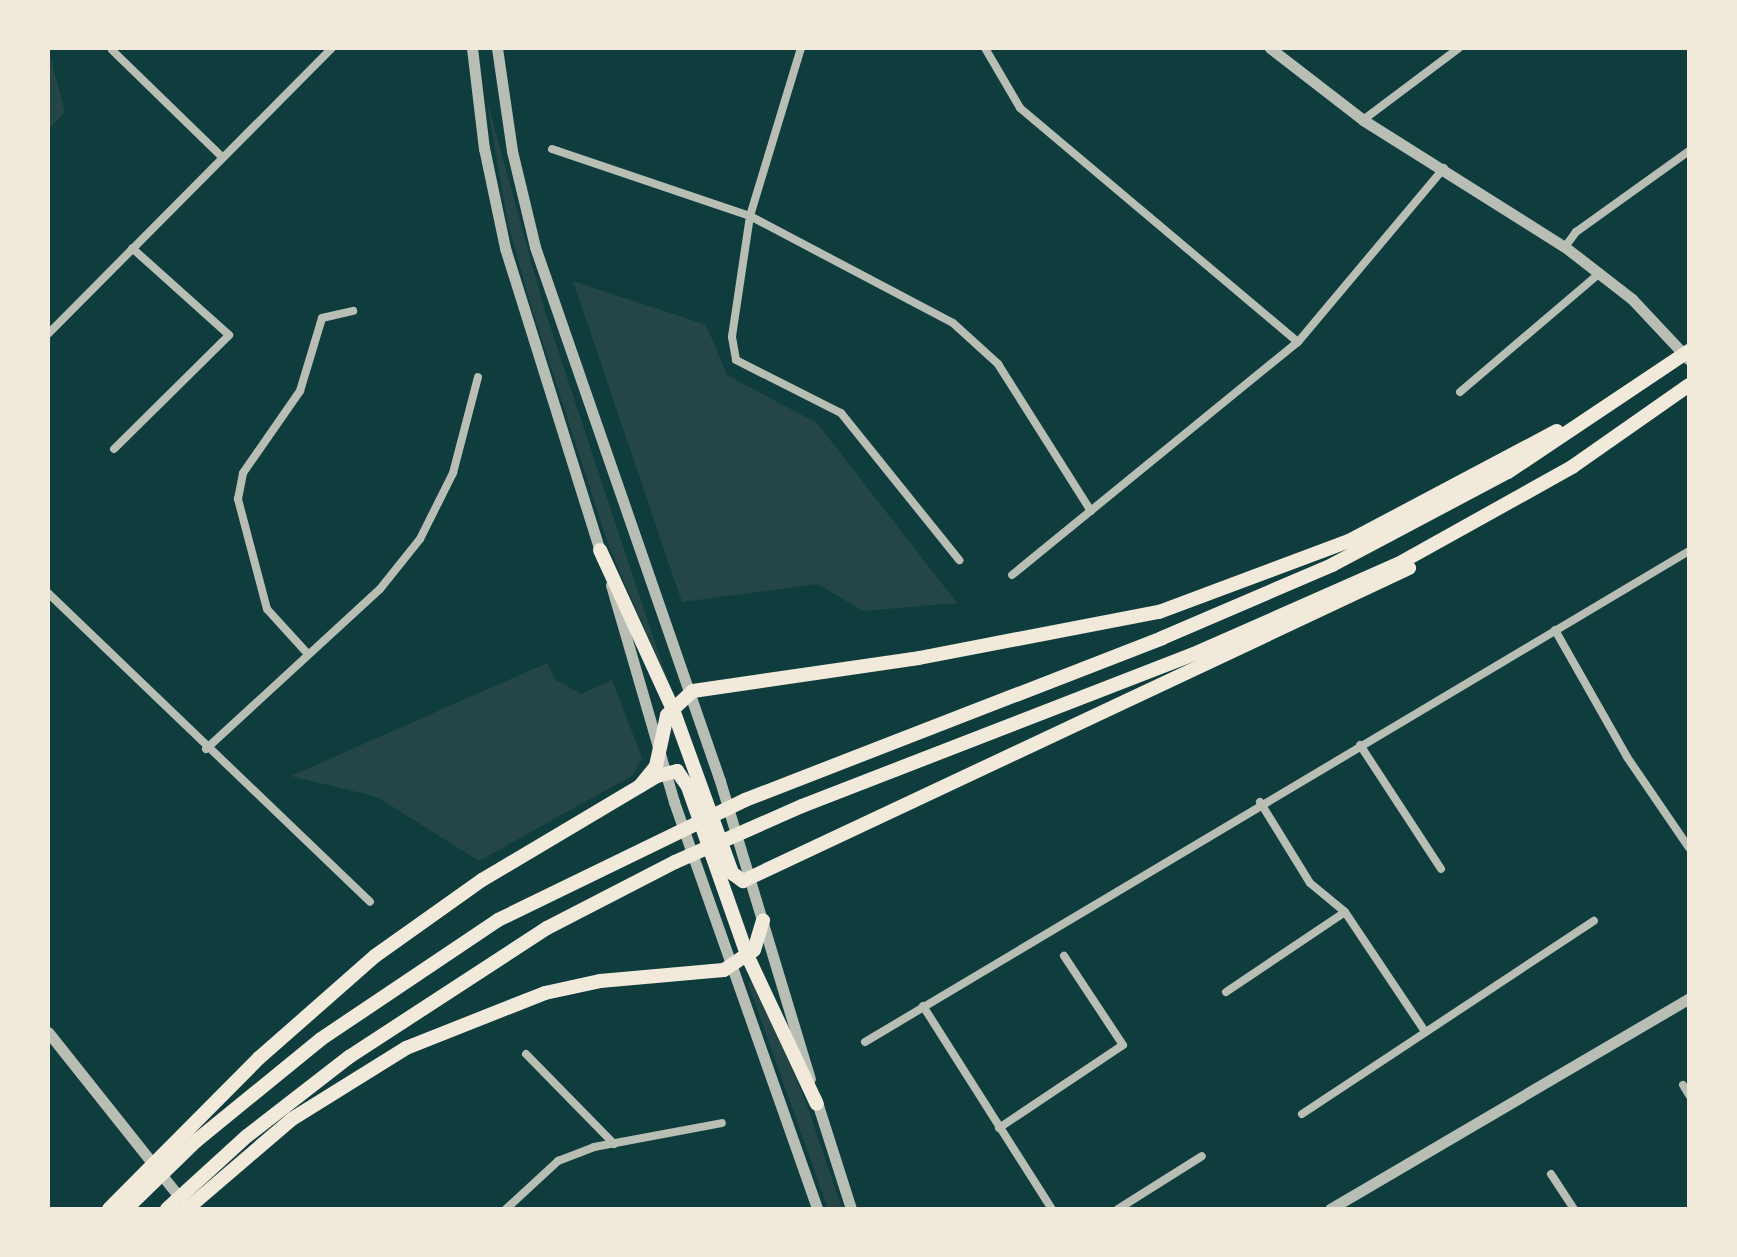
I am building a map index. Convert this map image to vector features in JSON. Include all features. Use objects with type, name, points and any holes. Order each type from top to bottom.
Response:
[{"type":"main road","points":[[126,1209],[196,1141],[388,992],[498,920],[664,836],[745,800],[1162,638],[1332,565],[1508,472],[1689,351]]},
{"type":"main road","points":[[640,786],[653,773],[672,707],[687,694],[1054,635],[1159,612],[1238,586],[1409,512],[1655,376]]},
{"type":"main road","points":[[600,550],[672,707],[732,873],[737,880],[751,878],[1384,583],[1599,450],[1689,385]]},
{"type":"main road","points":[[167,1209],[247,1136],[410,1013],[547,928],[675,862],[757,826],[1194,654],[1374,576],[1487,518]]},
{"type":"main road","points":[[109,1209],[259,1058],[375,956],[471,887],[640,786],[665,773],[677,771],[685,779],[748,957],[817,1104]]},
{"type":"main road","points":[[188,1209],[327,1094],[450,1028],[576,986],[732,966],[748,957],[763,920]]},
{"type":"street","points":[[48,334],[332,48]]},
{"type":"street","points":[[472,48],[484,148],[505,248],[600,550],[665,773],[817,1209]]},
{"type":"street","points":[[497,48],[512,151],[535,247],[751,878],[851,1209]]},
{"type":"street","points":[[801,48],[750,216],[732,337],[736,360],[841,413],[959,560]]},
{"type":"street","points":[[985,48],[1020,108],[1298,342]]},
{"type":"street","points":[[1270,48],[1363,120],[1444,168],[1600,273],[1660,327],[1689,360]]},
{"type":"street","points":[[1363,120],[1459,48]]},
{"type":"street","points":[[112,50],[222,157]]},
{"type":"street","points":[[552,149],[750,216],[953,323],[998,364],[1091,511]]},
{"type":"street","points":[[1565,247],[1576,232],[1689,151]]},
{"type":"street","points":[[1012,575],[1298,342],[1444,168]]},
{"type":"street","points":[[114,449],[229,335],[132,248]]},
{"type":"street","points":[[1460,392],[1600,273]]},
{"type":"street","points":[[307,653],[267,609],[238,499],[243,473],[300,391],[322,318],[353,311]]},
{"type":"street","points":[[206,749],[380,589],[420,539],[453,473],[478,377]]},
{"type":"street","points":[[865,1042],[1260,802],[1689,551]]},
{"type":"street","points":[[48,593],[206,749],[370,902]]},
{"type":"street","points":[[1555,630],[1627,757],[1689,848]]},
{"type":"street","points":[[1360,745],[1441,869]]},
{"type":"street","points":[[1260,802],[1310,883],[1345,912],[1424,1030]]},
{"type":"street","points":[[1226,992],[1345,912]]},
{"type":"street","points":[[1302,1114],[1424,1030],[1594,921]]},
{"type":"street","points":[[999,1128],[1123,1045],[1064,956]]},
{"type":"street","points":[[1330,1209],[1689,998]]},
{"type":"street","points":[[923,1006],[1052,1209]]},
{"type":"street","points":[[48,1032],[188,1209]]},
{"type":"street","points":[[526,1054],[614,1144]]},
{"type":"street","points":[[1683,1085],[1689,1095]]},
{"type":"street","points":[[506,1209],[558,1161],[614,1144],[722,1123]]},
{"type":"street","points":[[1118,1209],[1202,1156]]},
{"type":"street","points":[[1551,1174],[1574,1209]]},
{"type":"shaded area","points":[[48,48],[65,112],[48,130]]},
{"type":"shaded area","points":[[486,97],[544,308],[669,684],[609,547],[533,312],[508,224]]},
{"type":"shaded area","points":[[573,281],[706,325],[727,375],[817,423],[957,603],[863,611],[818,584],[682,602]]},
{"type":"shaded area","points":[[547,663],[556,680],[581,694],[612,680],[642,758],[633,775],[479,861],[377,797],[291,776]]},
{"type":"shaded area","points":[[754,981],[807,1105],[842,1209],[828,1209],[748,983]]}]
